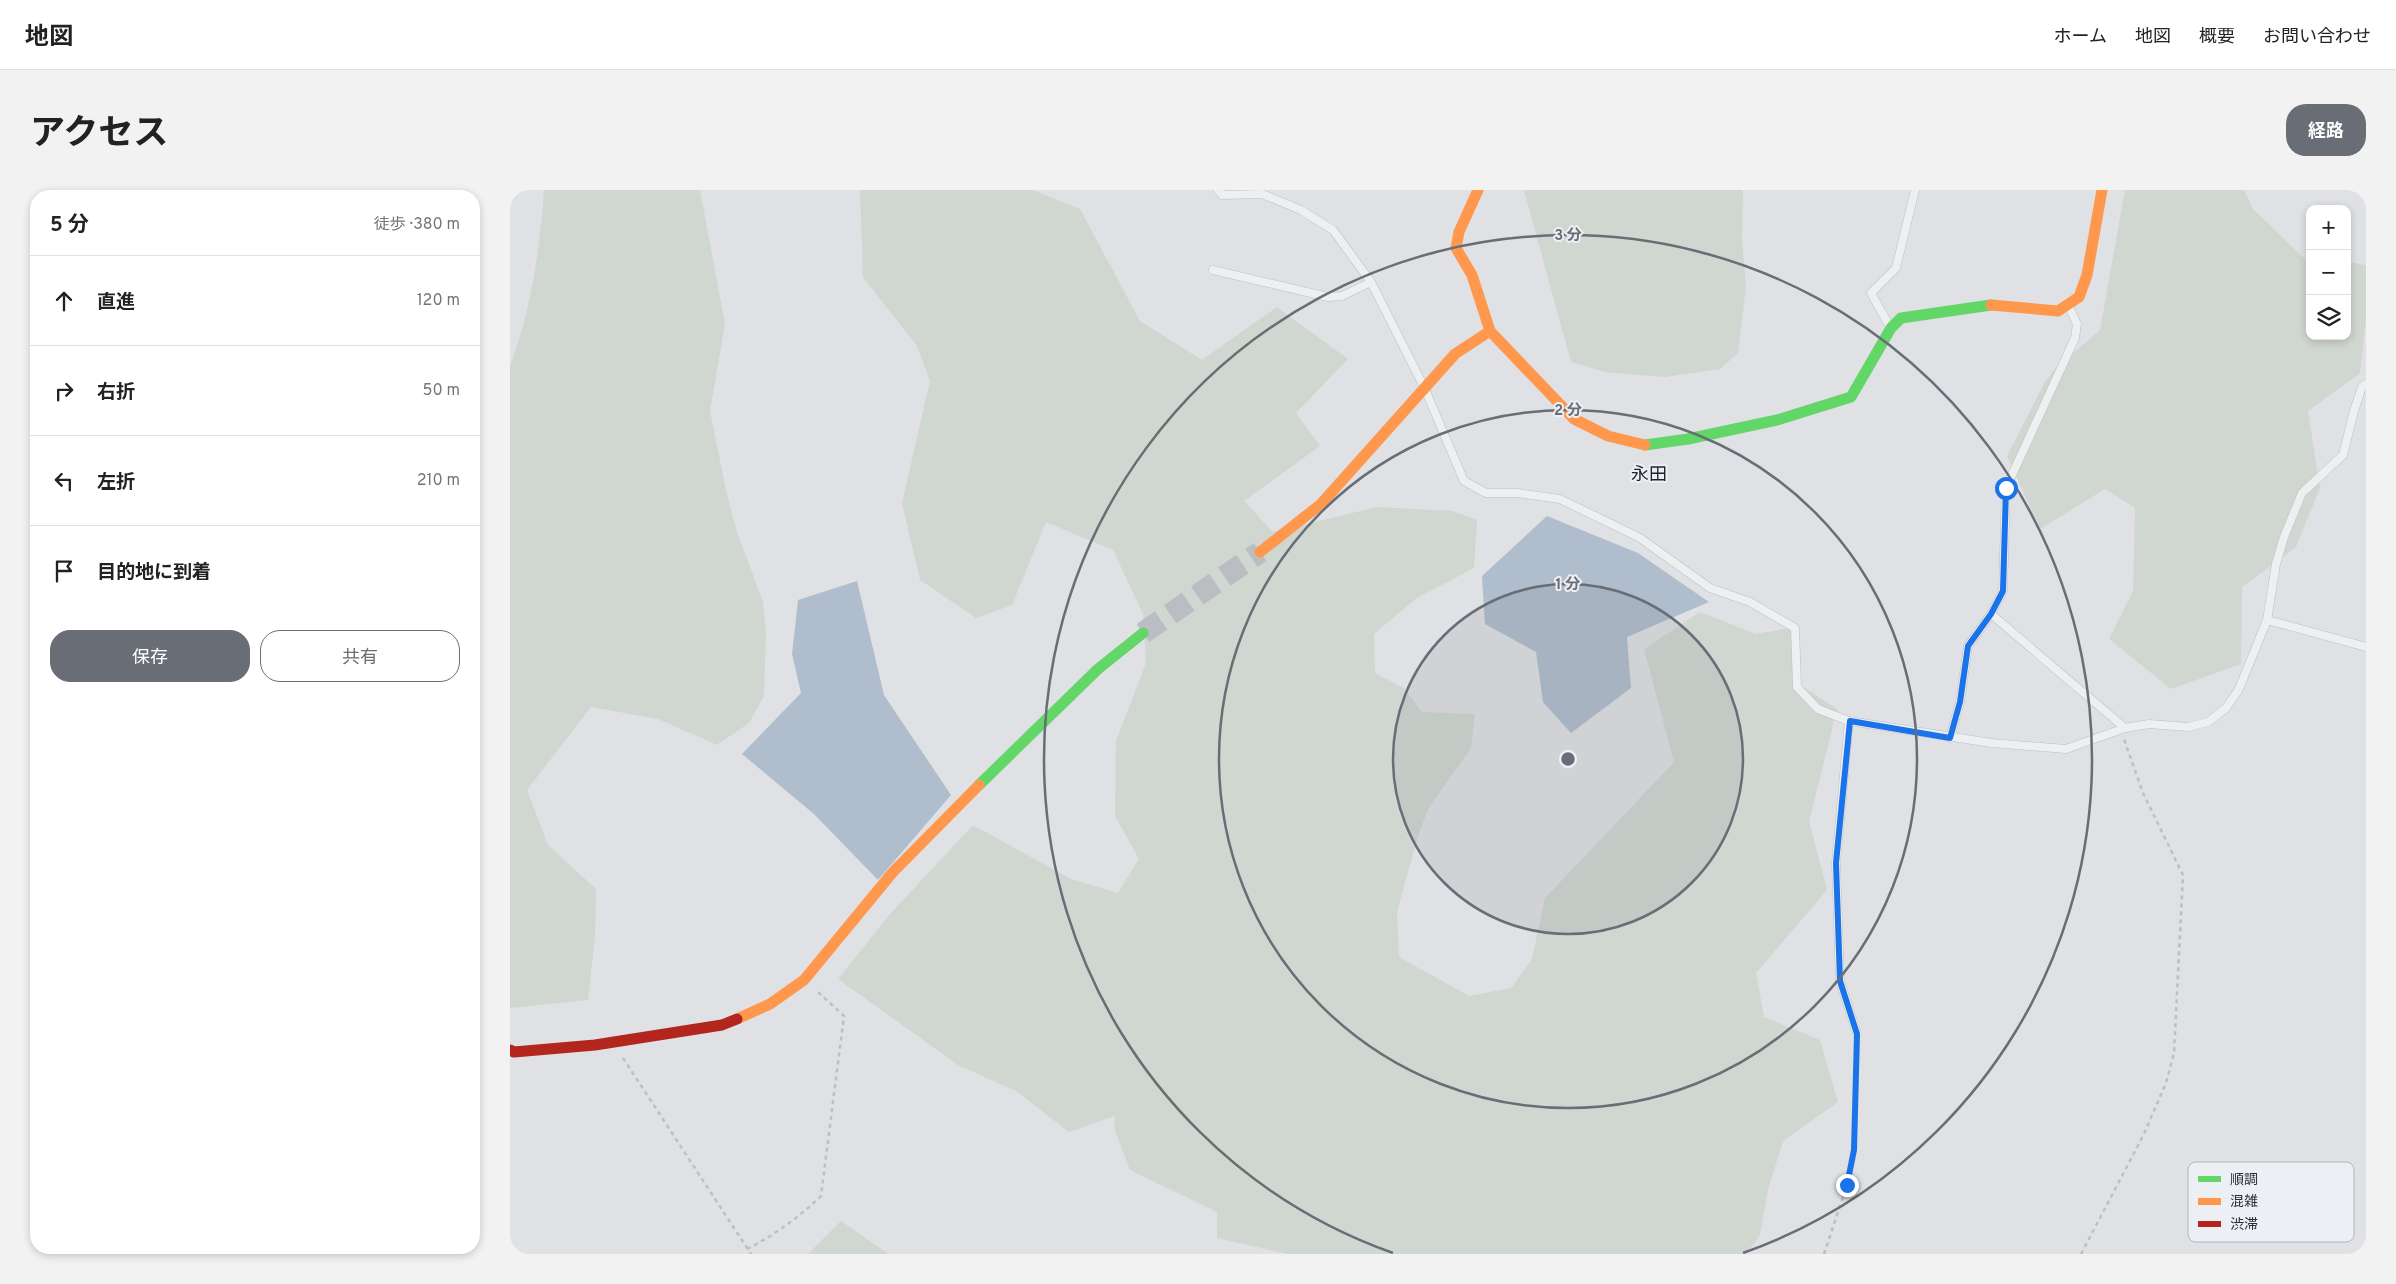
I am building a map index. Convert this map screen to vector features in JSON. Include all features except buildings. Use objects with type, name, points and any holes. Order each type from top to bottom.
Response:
[{"type":"street","points":[[1478,190],[1459,232],[1456,248],[1472,275],[1490,331],[1574,419],[1608,436],[1646,446],[1777,420],[1851,397],[1891,328],[1901,318],[1997,304],[2058,311],[2079,297],[2087,275],[2102,190]]},
{"type":"street","points":[[1260,552],[1322,504],[1455,354],[1490,331]]},
{"type":"street","points":[[510,1050],[514,1052],[612,1042],[722,1024],[770,1004],[804,980],[900,865],[1098,669],[1143,633]]},
{"type":"lane","points":[[1218,190],[1222,195],[1262,194],[1301,210],[1333,230],[1371,282],[1424,387],[1464,481],[1486,493],[1517,493],[1560,499],[1640,538],[1710,588],[1750,602],[1795,628],[1797,687],[1818,710],[1850,721],[1950,738],[2066,749],[2125,728],[2149,724],[2188,727],[2208,722],[2226,708],[2239,689],[2267,620],[2276,564],[2284,537],[2302,493],[2343,455],[2354,411],[2362,387],[2366,384]]},
{"type":"lane","points":[[1891,328],[1871,293],[1896,268],[1915,190]]},
{"type":"lane","points":[[1212,270],[1328,298],[1342,296],[1371,282]]},
{"type":"lane","points":[[1950,738],[1960,702],[1968,646],[1991,614],[2003,591],[2006,488],[2076,338],[2077,324],[2068,304]]},
{"type":"lane","points":[[1991,614],[2125,728]]},
{"type":"lane","points":[[2267,620],[2366,646]]},
{"type":"lane","points":[[1850,721],[1836,863],[1840,981],[1857,1034]]},
{"type":"path","points":[[2081,1254],[2144,1134],[2166,1083],[2174,1053],[2183,875],[2143,793],[2124,741],[2125,728]]},
{"type":"path","points":[[747,1249],[767,1239],[801,1215],[821,1196],[844,1016],[804,980]]},
{"type":"path","points":[[1824,1254],[1847,1185],[1854,1150],[1857,1034]]},
{"type":"path","points":[[612,1042],[751,1254]]},
{"type":"shaded area","points":[[544,190],[700,190],[725,324],[710,411],[736,529],[763,602],[766,632],[764,696],[749,723],[717,745],[658,719],[591,707],[527,790],[548,845],[596,889],[595,936],[588,1000],[510,1008],[510,366],[529,301],[540,235]]},
{"type":"shaded area","points":[[860,190],[1033,190],[1080,209],[1140,321],[1202,360],[1277,307],[1348,359],[1296,413],[1320,446],[1244,501],[1273,532],[1377,507],[1453,511],[1477,520],[1474,568],[1417,598],[1374,634],[1375,673],[1404,688],[1422,712],[1475,714],[1471,748],[1428,809],[1417,839],[1397,912],[1399,957],[1469,996],[1511,988],[1532,959],[1545,898],[1674,762],[1644,649],[1700,612],[1756,634],[1790,628],[1800,685],[1837,709],[1809,821],[1827,890],[1756,973],[1764,1017],[1820,1040],[1838,1102],[1783,1141],[1768,1190],[1760,1235],[1746,1254],[1288,1254],[1217,1238],[1217,1212],[1130,1170],[1114,1128],[1115,1116],[1069,1132],[1016,1091],[958,1065],[838,979],[890,914],[973,825],[1071,879],[1118,893],[1139,859],[1115,816],[1116,741],[1146,663],[1143,614],[1113,550],[1046,522],[1012,605],[976,618],[920,580],[902,503],[930,381],[917,346],[863,277]]},
{"type":"shaded area","points":[[1524,190],[1743,190],[1742,237],[1746,286],[1738,353],[1720,369],[1665,377],[1605,372],[1571,362]]},
{"type":"shaded area","points":[[2125,190],[2244,190],[2253,209],[2306,260],[2306,340],[2351,340],[2351,263],[2366,265],[2366,320],[2360,373],[2308,411],[2320,488],[2296,547],[2242,587],[2241,664],[2171,689],[2109,639],[2133,591],[2135,508],[2105,489],[2040,529],[2007,456],[2045,382],[2054,370],[2100,330]]},
{"type":"shaded area","points":[[841,1221],[888,1254],[808,1254]]},
{"type":"water","points":[[1547,516],[1638,553],[1709,602],[1627,637],[1631,688],[1571,733],[1543,702],[1536,652],[1485,624],[1482,576]]},
{"type":"water","points":[[857,581],[884,695],[951,795],[878,880],[814,814],[742,754],[801,693],[792,654],[798,600]]},
{"type":"tunnel","points":[[1143,633],[1260,552]]},
{"type":"traffic: fast","points":[[1645,445],[1688,439],[1777,420],[1851,397],[1891,328],[1901,318],[1991,305]]},
{"type":"traffic: fast","points":[[979,785],[1098,669],[1143,633]]},
{"type":"traffic: slow","points":[[1478,190],[1459,232],[1456,248],[1472,275],[1490,331],[1574,419],[1608,436],[1645,445]]},
{"type":"traffic: slow","points":[[1991,305],[2058,311],[2079,297],[2087,275],[2102,190]]},
{"type":"traffic: slow","points":[[1260,552],[1321,504],[1455,354],[1490,331]]},
{"type":"traffic: slow","points":[[737,1019],[770,1004],[804,980],[893,872],[979,785]]},
{"type":"traffic: jam","points":[[510,1050],[514,1052],[595,1045],[722,1025],[737,1019]]},
{"type":"district","name":"永田","points":[[1649,474]]},
{"type":"route","points":[[1847,1185],[1854,1150],[1857,1034],[1840,981],[1836,863],[1850,721],[1950,738],[1960,702],[1968,646],[1991,614],[2003,591],[2003,528],[2006,488]]}]
